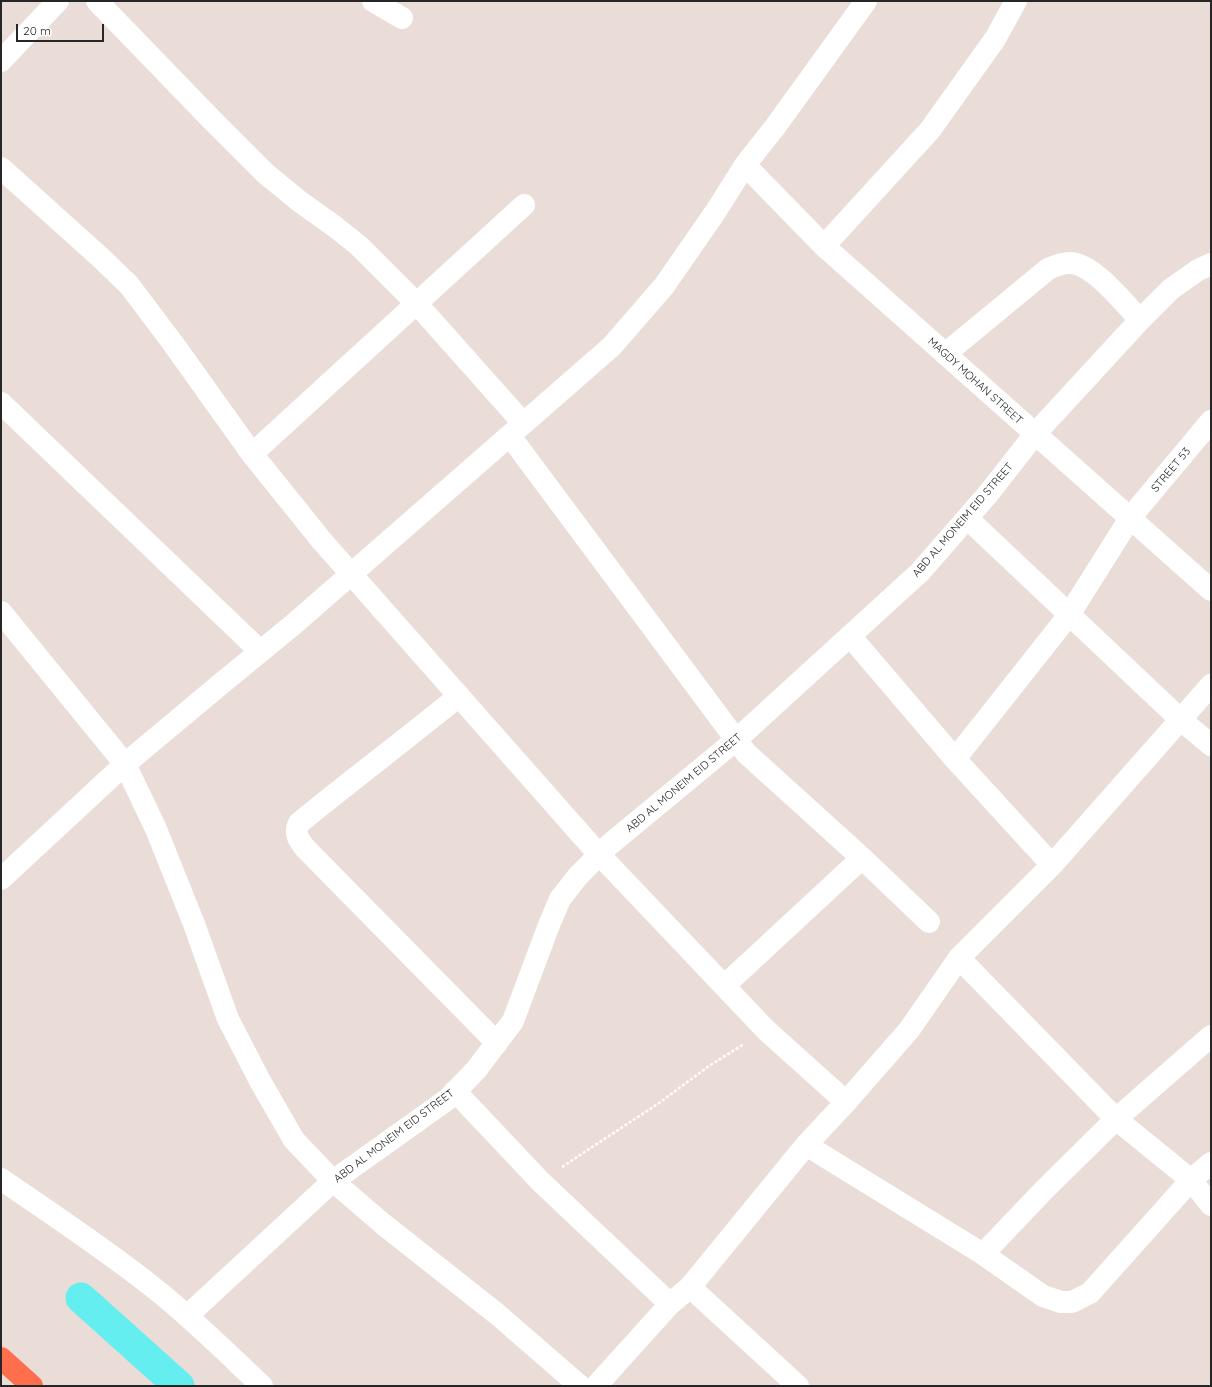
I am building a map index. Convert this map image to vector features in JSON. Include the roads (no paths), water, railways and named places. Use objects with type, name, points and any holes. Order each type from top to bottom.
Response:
[{"type":"highway","points":[[1,1358],[32,1386]]},
{"type":"street","points":[[1,61],[58,1]]},
{"type":"street","points":[[97,1],[265,173],[299,201],[358,245],[417,304],[516,430],[746,753],[862,858],[929,922]]},
{"type":"street","points":[[373,1],[402,18]]},
{"type":"street","points":[[1,879],[125,764],[294,624],[617,341],[664,286],[716,211],[745,165],[866,1]]},
{"type":"street","points":[[824,246],[930,130],[995,39],[1016,1]]},
{"type":"street","name":"MAGDY MOHAN STREET","points":[[745,165],[824,246],[1211,590]]},
{"type":"street","points":[[1,168],[101,258],[129,286],[172,342],[252,454],[322,541],[599,855],[766,1030],[846,1102]]},
{"type":"street","points":[[252,454],[524,205]]},
{"type":"street","points":[[945,354],[1048,269],[1058,265],[1070,263],[1087,268],[1098,276],[1140,320]]},
{"type":"street","name":"ABD AL MONEIM EID STREET","points":[[188,1316],[333,1181],[448,1098],[476,1070],[513,1021],[560,899],[578,876],[609,845],[736,740],[920,572],[988,494],[1035,434],[1140,320],[1171,289],[1198,270],[1211,264]]},
{"type":"street","points":[[1,403],[260,651]]},
{"type":"street","name":"STREET 53","points":[[955,759],[1069,614],[1130,518],[1211,421]]},
{"type":"street","points":[[967,518],[1181,720],[1211,745]]},
{"type":"street","points":[[1,612],[125,764],[156,829],[194,924],[228,1019],[260,1081],[294,1140],[333,1181],[383,1224],[497,1314],[580,1386]]},
{"type":"street","points":[[850,636],[955,759],[1052,865]]},
{"type":"street","points":[[596,1386],[670,1304],[690,1287],[806,1145],[909,1030],[959,958],[1052,865],[1211,685]]},
{"type":"street","points":[[459,696],[403,742],[299,823],[296,836],[305,848],[497,1043]]},
{"type":"street","points":[[724,986],[862,858]]},
{"type":"street","points":[[959,958],[1116,1119],[1191,1180],[1211,1205]]},
{"type":"street","points":[[983,1254],[1044,1190],[1116,1119],[1211,1036]]},
{"type":"street","points":[[455,1091],[540,1181],[670,1304]]},
{"type":"street","points":[[806,1145],[983,1254],[1043,1296],[1061,1302],[1072,1302],[1090,1292],[1191,1180],[1211,1163]]},
{"type":"street","points":[[1,1179],[100,1247],[155,1288],[188,1316],[262,1386]]},
{"type":"street","points":[[690,1287],[798,1386]]},
{"type":"waterway","points":[[81,1298],[179,1386]]}]
